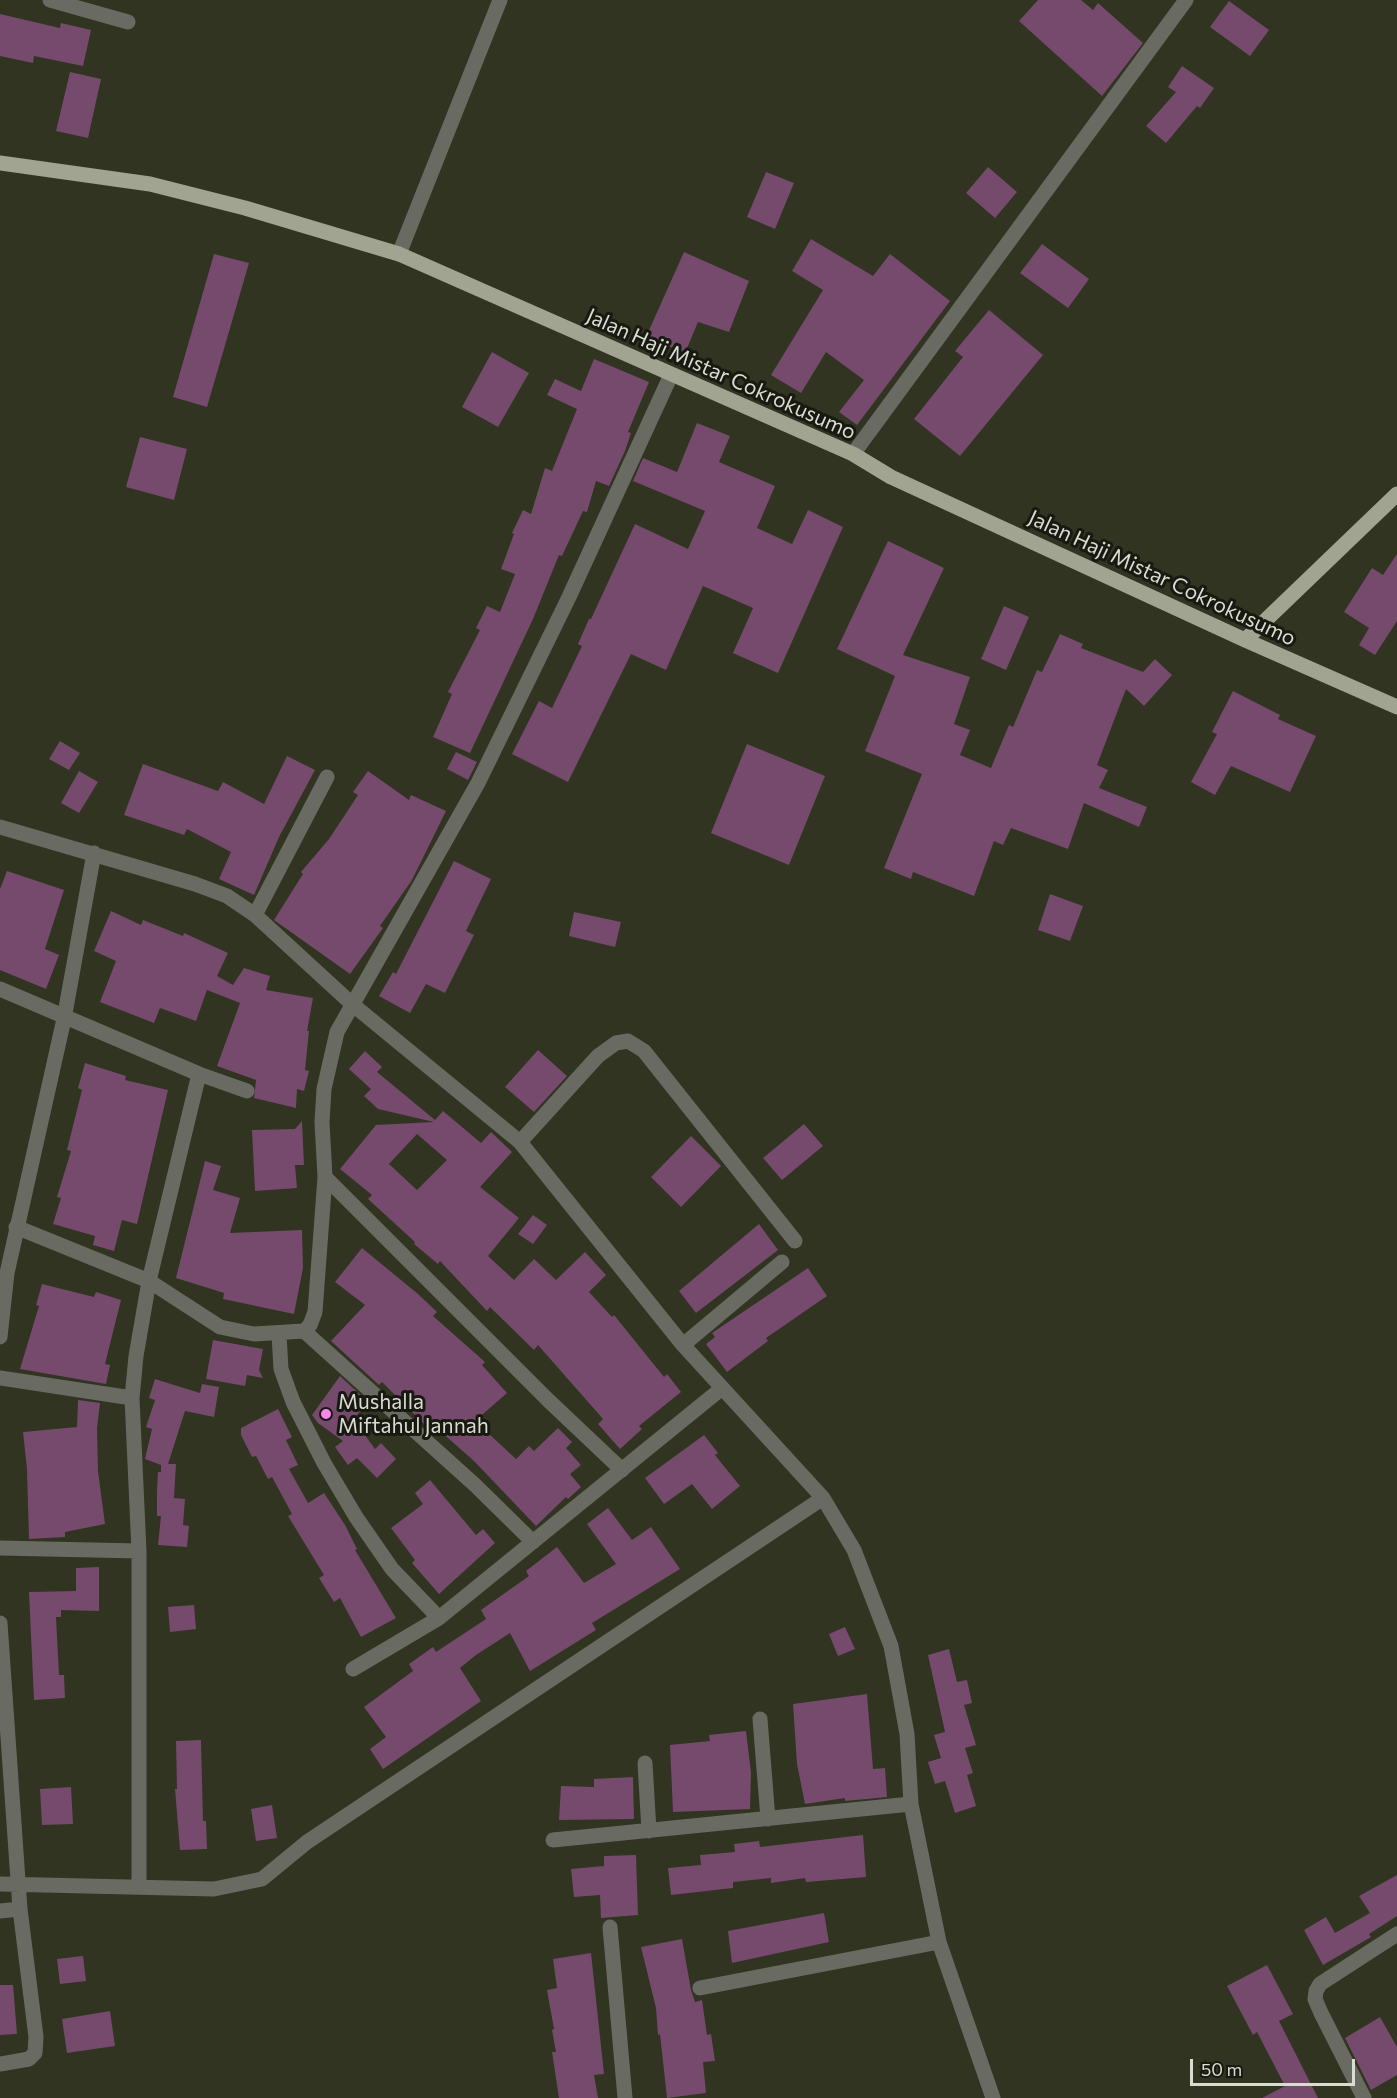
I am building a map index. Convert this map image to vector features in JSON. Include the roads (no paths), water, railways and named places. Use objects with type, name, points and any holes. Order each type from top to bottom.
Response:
[{"type":"main road","name":"Jalan Haji Mistar Cokrokusumo","points":[[0,163],[150,184],[245,208],[399,254],[853,454],[891,477],[1245,640],[1397,706]]},
{"type":"main road","points":[[1245,640],[1397,494]]},
{"type":"street","points":[[50,0],[128,22]]},
{"type":"street","points":[[399,254],[500,0]]},
{"type":"street","points":[[853,454],[1186,0]]},
{"type":"street","points":[[16,1227],[149,1281],[220,1327],[254,1334],[279,1334],[304,1331],[310,1325],[315,1312],[325,1177],[322,1122],[324,1089],[337,1032],[478,783],[569,597],[671,375]]},
{"type":"street","points":[[255,915],[327,777]]},
{"type":"street","points":[[0,827],[213,890],[255,915],[352,1004],[520,1142],[683,1345],[823,1498],[854,1550],[891,1646],[907,1734],[912,1804],[939,1942],[993,2098]]},
{"type":"street","points":[[0,1337],[7,1273],[64,1019],[94,853]]},
{"type":"street","points":[[0,989],[64,1019],[247,1091]]},
{"type":"street","points":[[520,1142],[597,1056],[615,1042],[628,1041],[644,1051],[795,1241]]},
{"type":"street","points":[[139,1886],[139,1551],[132,1398],[136,1356],[149,1281],[199,1074]]},
{"type":"street","points":[[325,1177],[548,1400],[622,1470]]},
{"type":"street","points":[[0,1245],[7,1273]]},
{"type":"street","points":[[683,1345],[782,1262]]},
{"type":"street","points":[[304,1331],[475,1485],[533,1542]]},
{"type":"street","points":[[279,1334],[281,1369],[293,1402],[324,1463],[392,1569],[439,1618]]},
{"type":"street","points":[[0,1378],[132,1398]]},
{"type":"street","points":[[353,1669],[439,1618],[722,1389]]},
{"type":"street","points":[[0,1884],[214,1889],[262,1879],[307,1842],[823,1498]]},
{"type":"street","points":[[0,1548],[139,1551]]},
{"type":"street","points":[[0,1623],[20,1910],[36,2037],[35,2053],[29,2059],[0,2064]]},
{"type":"street","points":[[760,1719],[768,1819]]},
{"type":"street","points":[[645,1763],[649,1831]]},
{"type":"street","points":[[553,1840],[912,1804]]},
{"type":"street","points":[[0,1911],[20,1910]]},
{"type":"street","points":[[610,1927],[625,2098]]},
{"type":"street","points":[[1364,2098],[1321,2013],[1315,1999],[1316,1991],[1320,1984],[1397,1934]]},
{"type":"street","points":[[700,1988],[939,1942]]},
{"type":"place","name":"Mushalla Miftahul Jannah","points":[[326,1414]]}]
